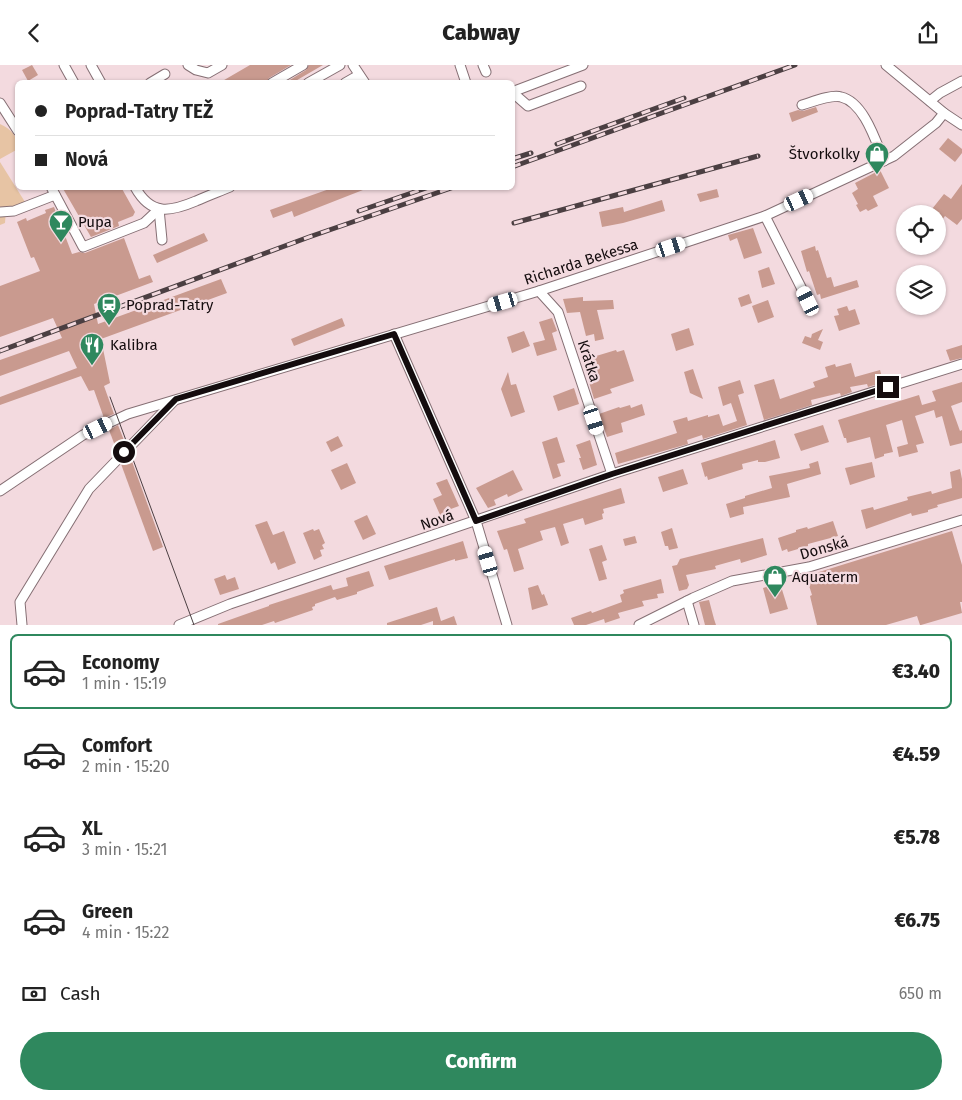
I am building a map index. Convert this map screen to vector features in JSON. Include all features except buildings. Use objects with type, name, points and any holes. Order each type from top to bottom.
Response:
[{"type":"street","points":[[64,65],[72,80]]},
{"type":"street","points":[[91,65],[100,80]]},
{"type":"street","points":[[188,65],[196,70],[208,73],[222,65]]},
{"type":"street","points":[[277,80],[303,65]]},
{"type":"street","points":[[313,80],[340,65]]},
{"type":"street","points":[[353,65],[362,80]]},
{"type":"street","points":[[460,65],[465,80]]},
{"type":"street","points":[[515,91],[583,65]]},
{"type":"street","points":[[888,67],[944,113],[962,125]]},
{"type":"street","points":[[155,80],[165,74]]},
{"type":"street","points":[[930,101],[962,81]]},
{"type":"street","points":[[515,95],[528,106],[581,86]]},
{"type":"street","points":[[802,105],[840,96],[854,104],[866,120],[884,161]]},
{"type":"street","points":[[0,103],[15,126]]},
{"type":"street","name":"Richarda Bekessa","points":[[0,491],[83,435],[128,413],[539,291],[765,216],[894,156],[936,123],[944,113]]},
{"type":"street","points":[[136,190],[147,203],[158,209],[168,210],[179,208],[223,190]]},
{"type":"street","points":[[0,212],[14,211],[53,191],[83,247],[144,223],[158,209]]},
{"type":"street","points":[[158,209],[162,240]]},
{"type":"street","points":[[765,216],[808,301]]},
{"type":"street","name":"Krátka","points":[[539,291],[558,312],[612,474]]},
{"type":"street","points":[[394,334],[476,521],[507,625]]},
{"type":"street","name":"Nová","points":[[179,625],[230,604],[612,474],[962,364]]},
{"type":"street","points":[[22,625],[20,602],[88,489],[176,399]]},
{"type":"street","name":"Donská","points":[[639,625],[732,581],[809,567],[962,519]]},
{"type":"street","points":[[687,601],[694,625]]},
{"type":"shaded area","points":[[0,124],[15,136],[15,151],[0,159]]},
{"type":"shaded area","points":[[0,162],[15,186],[15,190],[18,190],[25,202],[6,210],[5,223],[0,225]]},
{"type":"tram line","points":[[110,397],[194,625]]},
{"type":"railway","points":[[515,166],[795,65]]},
{"type":"railway","points":[[557,144],[684,98]]},
{"type":"railway","points":[[515,158],[531,153]]},
{"type":"railway","points":[[514,223],[758,156]]},
{"type":"railway","points":[[359,211],[420,190]]},
{"type":"railway","points":[[0,351],[309,237],[445,190]]},
{"type":"place","name":"Štvorkolky","points":[[877,175]]},
{"type":"place","name":"Pupa","points":[[61,243]]},
{"type":"place","name":"Poprad-Tatry","points":[[109,326]]},
{"type":"place","name":"Kalibra","points":[[92,366]]},
{"type":"place","name":"Aquaterm","points":[[775,598]]},
{"type":"route","points":[[124,452],[176,399],[394,334],[476,521],[612,474],[888,387]]}]
